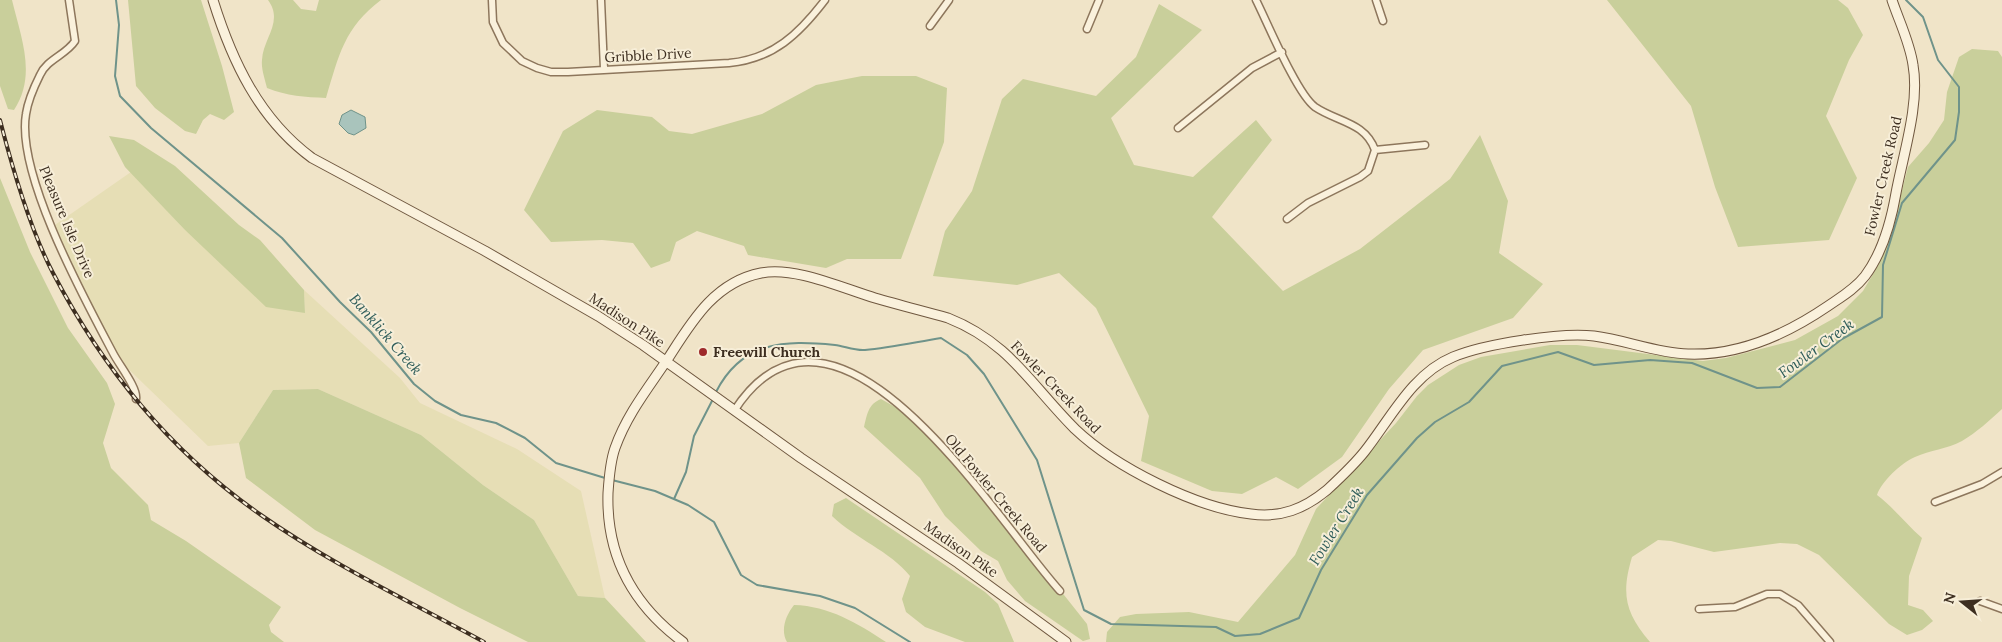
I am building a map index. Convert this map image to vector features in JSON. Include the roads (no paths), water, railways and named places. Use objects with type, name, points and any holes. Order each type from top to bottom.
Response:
[{"type":"main road","name":"Madison Pike","points":[[213,0],[227,41],[254,96],[277,128],[295,146],[356,183],[528,275],[598,316],[666,361],[801,458],[958,563],[1066,642]]},
{"type":"main road","name":"Fowler Creek Road","points":[[683,642],[649,613],[627,581],[614,546],[608,506],[611,464],[621,432],[645,390],[707,303],[731,284],[761,273],[792,274],[948,318],[971,327],[992,341],[1017,364],[1088,441],[1129,469],[1160,484],[1209,503],[1245,514],[1270,515],[1294,510],[1313,501],[1340,479],[1368,448],[1407,394],[1431,370],[1449,358],[1488,346],[1576,336],[1594,336],[1672,353],[1702,354],[1728,352],[1786,331],[1814,316],[1854,288],[1872,264],[1886,234],[1914,101],[1913,62],[1892,0]]},
{"type":"street","name":"Pleasure Isle Drive","points":[[69,0],[75,41],[47,64],[41,72],[28,103],[25,115],[28,158],[57,239],[106,340],[136,391],[136,400]]},
{"type":"street","name":"Gribble Drive","points":[[492,0],[496,34],[511,53],[522,61],[552,72],[749,60],[772,52],[791,40],[825,0]]},
{"type":"street","points":[[601,0],[604,70]]},
{"type":"street","points":[[930,26],[949,0]]},
{"type":"street","points":[[1087,29],[1099,0]]},
{"type":"street","points":[[1256,0],[1308,100],[1316,108],[1366,133],[1375,150],[1368,171],[1360,178],[1308,203],[1287,219]]},
{"type":"street","points":[[1376,0],[1383,21]]},
{"type":"street","points":[[1178,128],[1252,68],[1282,52]]},
{"type":"street","points":[[1375,150],[1425,145]]},
{"type":"street","name":"Old Fowler Creek Road","points":[[734,411],[755,383],[781,368],[800,363],[815,362],[831,365],[860,376],[878,387],[940,443],[1060,591]]},
{"type":"street","points":[[1935,502],[1982,484],[2002,472]]},
{"type":"street","points":[[1699,609],[1735,607],[1767,594],[1780,594],[1798,605],[1830,642]]},
{"type":"street","points":[[1980,601],[2002,609]]},
{"type":"water","points":[[351,110],[365,117],[366,128],[354,135],[348,133],[339,124],[342,115]]},
{"type":"waterway","name":"Banklick Creek","points":[[116,0],[119,25],[115,76],[120,96],[151,128],[282,238],[340,302],[371,332],[414,384],[435,401],[461,415],[496,423],[525,438],[556,463],[605,478]]},
{"type":"waterway","name":"Fowler Creek","points":[[716,392],[726,375],[738,362],[752,353],[782,344],[816,343],[865,350],[941,338],[967,355],[984,374],[1037,460],[1084,610],[1111,624],[1216,627],[1235,636],[1260,634],[1299,618],[1321,570],[1367,495],[1417,438],[1435,422],[1469,402],[1502,366],[1558,352],[1594,365],[1650,360],[1692,363],[1757,388],[1780,387],[1842,339],[1882,317],[1883,265],[1902,203],[1955,140],[1959,112],[1959,87],[1938,60],[1923,17],[1906,0]]},
{"type":"waterway","name":"Fowler Creek","points":[[674,499],[686,472],[694,436],[713,399]]},
{"type":"waterway","name":"Banklick Creek","points":[[612,480],[655,491],[688,505],[714,522],[741,575],[757,585],[820,596],[855,608],[910,642]]},
{"type":"railway","points":[[0,120],[16,178],[30,219],[53,273],[94,343],[142,407],[198,465],[261,515],[315,550],[371,582],[484,642]]},
{"type":"place","name":"Freewill Church","points":[[703,352]]}]
